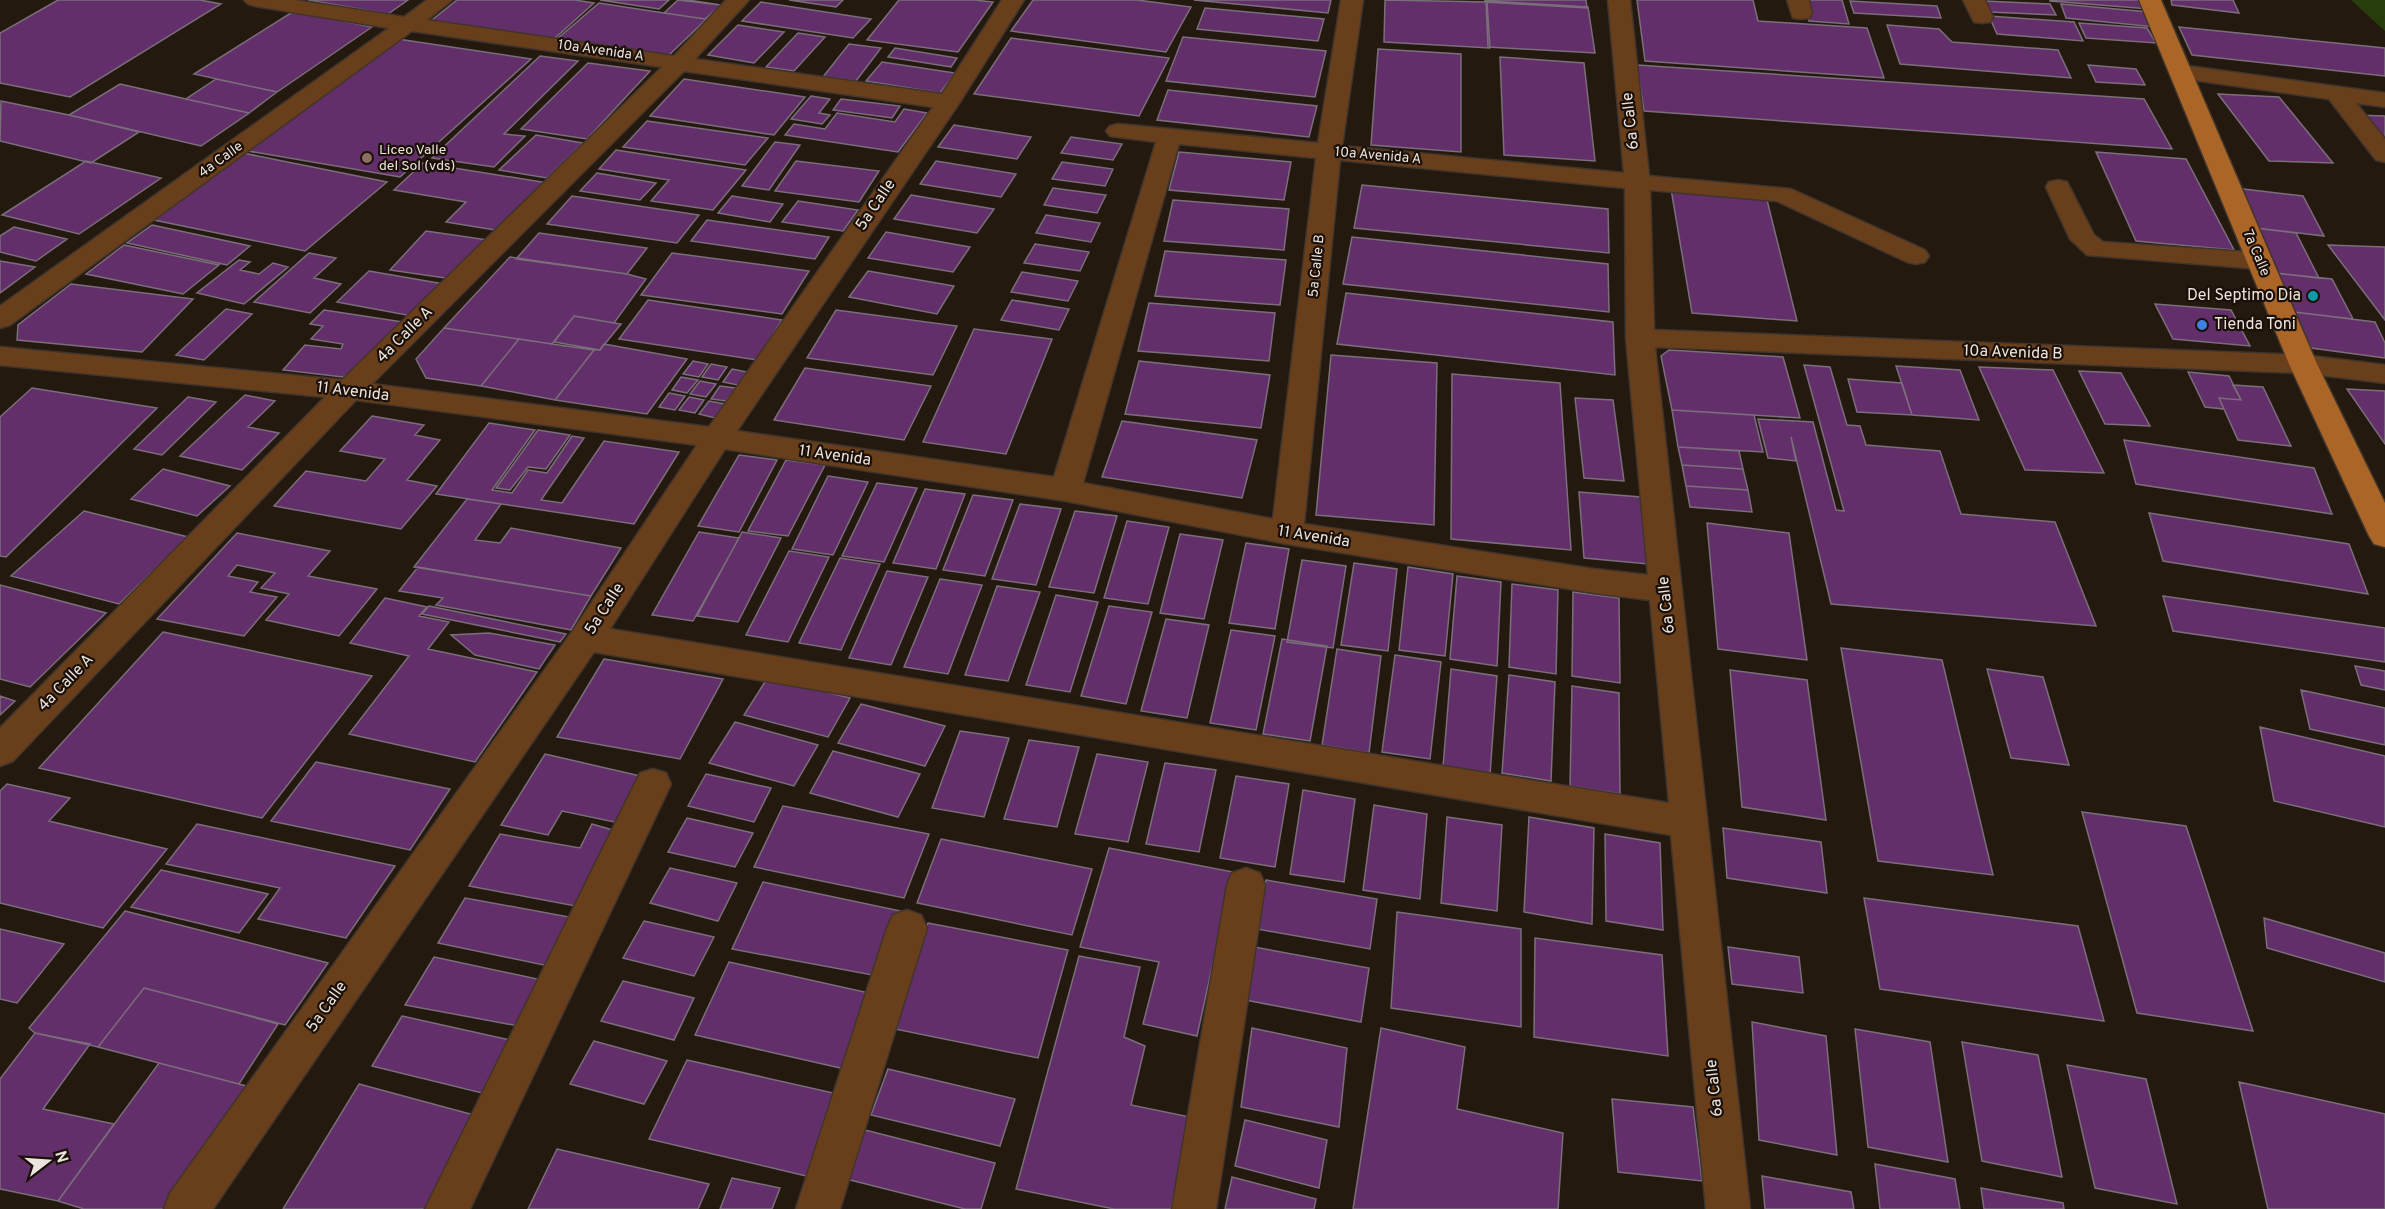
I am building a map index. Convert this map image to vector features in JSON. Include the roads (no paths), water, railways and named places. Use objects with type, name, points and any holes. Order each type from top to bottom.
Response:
[{"type":"main road","name":"7a Calle","points":[[2150,0],[2303,364],[2385,536]]},
{"type":"street","name":"10a Avenida A","points":[[255,0],[407,25],[681,62],[948,102]]},
{"type":"street","name":"4a Calle","points":[[0,319],[441,0]]},
{"type":"street","name":"4a Calle A","points":[[0,751],[349,390],[681,62],[738,0]]},
{"type":"street","name":"5a Calle","points":[[186,1209],[586,638],[717,438],[948,102],[1013,0]]},
{"type":"street","name":"5a Calle B","points":[[1287,532],[1329,151],[1352,0]]},
{"type":"street","name":"6a Calle","points":[[1619,0],[1637,181],[1640,338],[1728,1209]]},
{"type":"street","points":[[2180,72],[2385,100]]},
{"type":"street","points":[[2337,94],[2385,155]]},
{"type":"street","name":"10a Avenida A","points":[[1118,131],[1782,194],[1916,256]]},
{"type":"street","points":[[1066,490],[1169,136]]},
{"type":"street","points":[[2058,187],[2083,239],[2096,249],[2260,261]]},
{"type":"street","name":"10a Avenida B","points":[[1640,338],[2303,364],[2385,374]]},
{"type":"street","name":"11 Avenida","points":[[0,356],[349,390],[717,438],[1066,490],[1287,532],[1594,581],[1665,589]]},
{"type":"street","points":[[586,638],[1688,822]]},
{"type":"street","points":[[447,1209],[652,784]]},
{"type":"street","points":[[1194,1209],[1246,885]]},
{"type":"street","points":[[818,1209],[907,928]]},
{"type":"place","name":"Liceo Valle del Sol (vds)","points":[[367,158]]},
{"type":"place","name":"Del Septimo Dia","points":[[2313,296]]},
{"type":"place","name":"Tienda Toni","points":[[2202,325]]}]
